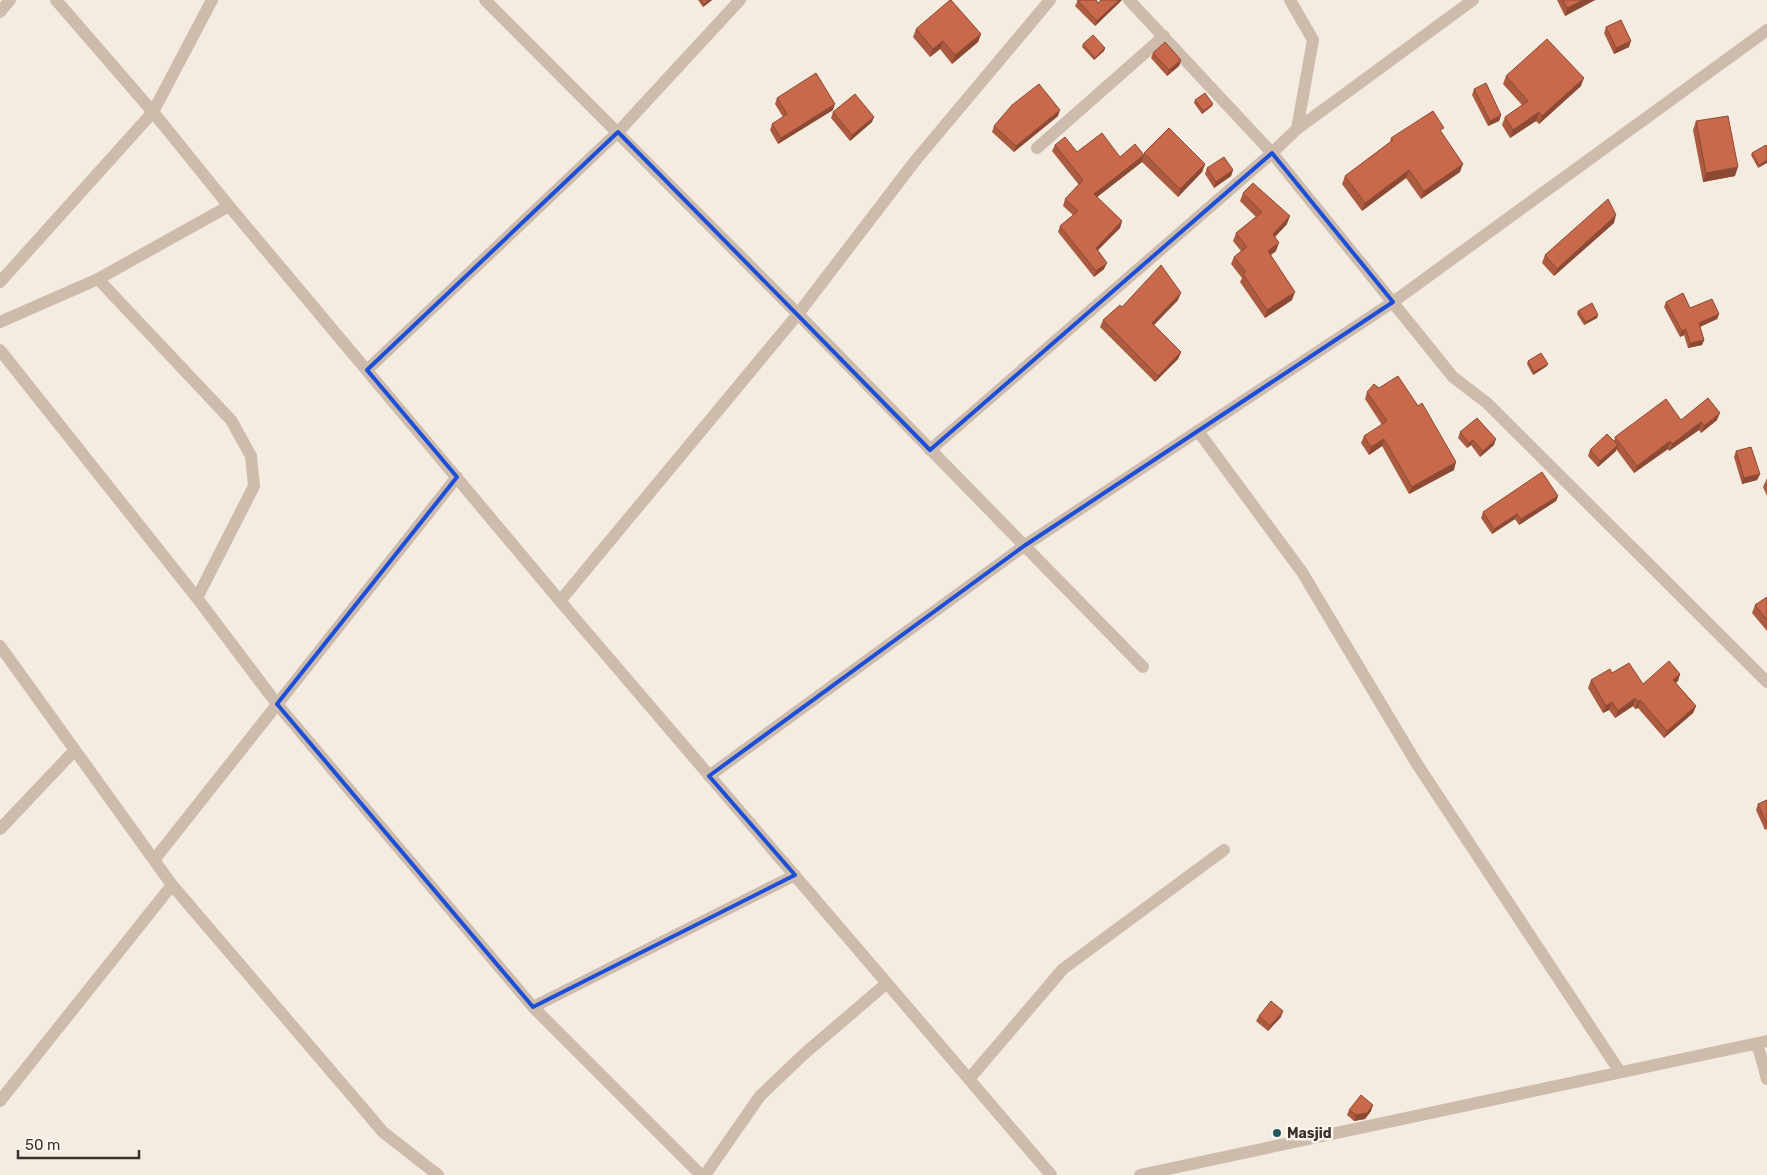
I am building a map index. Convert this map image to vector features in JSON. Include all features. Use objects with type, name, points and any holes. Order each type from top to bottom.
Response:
[{"type":"street","points":[[0,12],[10,0]]},
{"type":"street","points":[[56,0],[153,112],[229,206],[560,602],[1051,1175]]},
{"type":"street","points":[[0,282],[153,112],[212,0]]},
{"type":"street","points":[[485,0],[798,314],[1143,667]]},
{"type":"street","points":[[367,370],[618,132],[740,0]]},
{"type":"street","points":[[560,602],[798,314],[915,161],[1050,0]]},
{"type":"street","points":[[1129,0],[1272,153],[1452,377],[1486,404],[1767,682]]},
{"type":"street","points":[[1290,0],[1313,40],[1297,129]]},
{"type":"street","points":[[930,450],[1272,153],[1297,129],[1473,0]]},
{"type":"street","points":[[709,776],[1024,546],[1393,302],[1767,30]]},
{"type":"street","points":[[1037,148],[1164,36]]},
{"type":"street","points":[[0,322],[98,279],[229,206]]},
{"type":"street","points":[[98,279],[231,420],[251,456],[254,486],[197,598]]},
{"type":"street","points":[[0,350],[197,598],[277,704],[533,1008],[701,1175]]},
{"type":"street","points":[[1198,431],[1302,572],[1417,764],[1620,1072]]},
{"type":"street","points":[[154,860],[457,477]]},
{"type":"street","points":[[0,646],[172,885],[383,1132],[438,1175]]},
{"type":"street","points":[[0,829],[75,750]]},
{"type":"street","points":[[969,1079],[1063,969],[1224,850]]},
{"type":"street","points":[[533,1008],[795,875]]},
{"type":"street","points":[[0,1101],[172,885]]},
{"type":"street","points":[[705,1175],[760,1096],[804,1054],[887,983]]},
{"type":"street","points":[[1140,1175],[1762,1042],[1767,1079]]},
{"type":"highlighted area","points":[[618,132],[930,450],[1272,153],[1393,302],[1024,546],[709,776],[795,875],[533,1007],[277,704],[457,477],[367,370]]},
{"type":"building","points":[[701,0],[709,0],[704,4]]},
{"type":"building","points":[[950,0],[981,34],[955,55],[943,41],[933,49],[916,29]]},
{"type":"building","points":[[1077,0],[1096,0],[1098,3],[1101,0],[1119,0],[1097,21]]},
{"type":"building","points":[[1563,0],[1584,0],[1567,8]]},
{"type":"building","points":[[1621,20],[1631,41],[1616,48],[1606,27]]},
{"type":"building","points":[[1093,35],[1105,48],[1095,58],[1083,44]]},
{"type":"building","points":[[1547,39],[1584,78],[1542,116],[1539,112],[1513,130],[1505,117],[1528,101],[1506,76]]},
{"type":"building","points":[[1165,42],[1181,60],[1169,70],[1153,53]]},
{"type":"building","points":[[816,73],[835,104],[781,138],[772,124],[787,114],[777,98]]},
{"type":"building","points":[[1486,83],[1501,115],[1490,121],[1474,89]]},
{"type":"building","points":[[1039,84],[1060,110],[1016,146],[994,126],[1012,105]]},
{"type":"building","points":[[1205,93],[1213,104],[1203,111],[1195,100]]},
{"type":"building","points":[[855,94],[874,117],[852,135],[833,112]]},
{"type":"building","points":[[1433,111],[1444,128],[1440,130],[1463,164],[1424,191],[1409,170],[1365,203],[1345,176],[1393,140],[1391,138]]},
{"type":"building","points":[[1728,116],[1738,167],[1706,173],[1696,121]]},
{"type":"building","points":[[1169,128],[1205,164],[1180,189],[1144,153]]},
{"type":"building","points":[[1102,133],[1120,157],[1135,144],[1144,155],[1094,194],[1122,221],[1096,248],[1107,263],[1096,271],[1060,226],[1078,211],[1065,199],[1083,180],[1055,145],[1065,137],[1077,152]]},
{"type":"building","points":[[1766,145],[1767,160],[1759,165],[1752,153]]},
{"type":"building","points":[[1224,157],[1233,170],[1216,182],[1207,168]]},
{"type":"building","points":[[1253,183],[1290,216],[1273,234],[1279,243],[1268,251],[1295,292],[1267,310],[1243,274],[1246,272],[1234,257],[1247,247],[1236,233],[1262,212],[1243,193]]},
{"type":"building","points":[[1608,199],[1616,215],[1557,269],[1545,255]]},
{"type":"building","points":[[1161,265],[1181,293],[1152,323],[1181,352],[1158,376],[1103,320],[1120,305],[1122,307]]},
{"type":"building","points":[[1683,293],[1690,308],[1712,299],[1719,314],[1699,323],[1704,340],[1690,343],[1686,329],[1682,331],[1666,302]]},
{"type":"building","points":[[1592,303],[1598,315],[1586,322],[1578,311]]},
{"type":"building","points":[[1541,353],[1548,364],[1534,372],[1528,361]]},
{"type":"building","points":[[1398,376],[1418,406],[1422,403],[1456,462],[1412,487],[1384,439],[1371,447],[1364,436],[1387,421],[1367,392],[1374,384],[1379,388]]},
{"type":"building","points":[[1708,398],[1720,413],[1704,426],[1701,422],[1672,444],[1670,441],[1637,466],[1615,437],[1666,399],[1681,420]]},
{"type":"building","points":[[1477,418],[1496,439],[1483,451],[1473,440],[1469,443],[1460,432]]},
{"type":"building","points":[[1607,434],[1618,445],[1600,461],[1590,450]]},
{"type":"building","points":[[1751,447],[1760,474],[1744,478],[1736,451]]},
{"type":"building","points":[[1542,472],[1558,496],[1521,519],[1517,514],[1494,529],[1483,512]]},
{"type":"building","points":[[1767,597],[1767,620],[1755,605]]},
{"type":"building","points":[[1669,661],[1680,674],[1673,680],[1696,706],[1667,731],[1640,700],[1638,702],[1635,698],[1618,711],[1612,702],[1606,706],[1591,680],[1610,669],[1612,673],[1629,663],[1643,684]]},
{"type":"building","points":[[1767,800],[1767,824],[1758,804]]},
{"type":"building","points":[[1271,1001],[1283,1011],[1270,1026],[1259,1016]]},
{"type":"building","points":[[1361,1095],[1373,1105],[1367,1113],[1356,1115],[1349,1110]]},
{"type":"place","name":"Masjid","points":[[1277,1133]]}]
